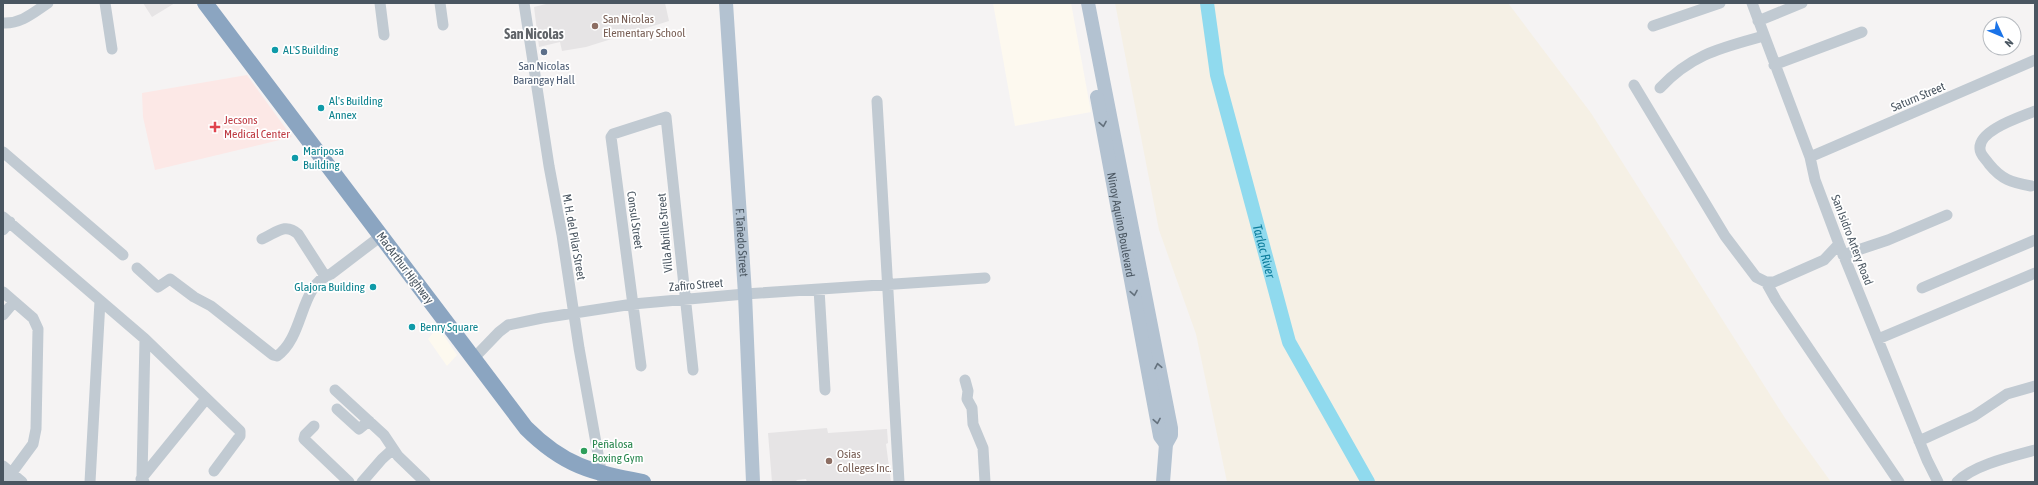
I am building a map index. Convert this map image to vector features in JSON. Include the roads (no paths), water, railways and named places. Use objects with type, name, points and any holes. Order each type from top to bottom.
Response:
[{"type":"highway","name":"MacArthur Highway","points":[[205,3],[526,428],[544,446],[570,462],[602,478],[642,482]]},
{"type":"main road","name":"F. Tañedo Street","points":[[726,3],[745,294],[753,482]]},
{"type":"main road","name":"Ninoy Aquino Boulevard","points":[[1080,3],[1160,436],[1166,444]]},
{"type":"main road","name":"Ninoy Aquino Boulevard","points":[[1088,3],[1131,218],[1170,428],[1171,435],[1166,444],[1163,482]]},
{"type":"street","points":[[3,23],[11,23],[22,20],[48,3]]},
{"type":"street","points":[[105,3],[112,49]]},
{"type":"street","points":[[380,3],[384,35]]},
{"type":"street","points":[[440,3],[443,25]]},
{"type":"street","name":"M. H. del Pilar Street","points":[[524,3],[602,478]]},
{"type":"street","points":[[1653,26],[1720,3]]},
{"type":"street","name":"San Isidro Artery Road","points":[[1752,3],[1774,65],[1810,157],[1815,180],[1843,255],[1919,441],[1938,482]]},
{"type":"street","points":[[1758,21],[1802,3]]},
{"type":"street","points":[[1774,65],[1862,32]]},
{"type":"street","points":[[1660,88],[1669,78],[1694,59],[1728,46],[1764,36]]},
{"type":"street","name":"Saturn Street","points":[[1810,157],[2035,60]]},
{"type":"street","points":[[1634,85],[1725,236],[1751,271],[1766,282],[1776,300],[1899,482]]},
{"type":"street","points":[[877,101],[886,285],[899,482]]},
{"type":"street","points":[[2031,186],[2010,182],[1997,174],[1980,153],[1979,147],[1980,141],[1989,132],[2035,111]]},
{"type":"street","name":"Villa Abrille Street","points":[[667,117],[693,370]]},
{"type":"street","name":"Consul Street","points":[[641,366],[611,136],[667,117]]},
{"type":"street","points":[[3,152],[123,255]]},
{"type":"street","points":[[1843,255],[1888,240],[1947,215]]},
{"type":"street","points":[[5,223],[145,339],[241,434],[214,471]]},
{"type":"street","points":[[262,239],[286,227],[292,228],[298,234],[325,276]]},
{"type":"street","points":[[137,268],[158,287],[161,287],[170,279],[183,287],[194,297],[222,314],[273,355],[277,356],[291,338],[299,323],[309,293],[325,276],[331,274],[381,236]]},
{"type":"street","points":[[1922,288],[2035,240]]},
{"type":"street","points":[[1766,282],[1774,282],[1818,263],[1831,254],[1839,244]]},
{"type":"street","points":[[1878,339],[2035,273]]},
{"type":"street","name":"Zafiro Street","points":[[473,359],[498,332],[508,326],[633,304],[745,294],[985,278]]},
{"type":"street","points":[[819,289],[825,390]]},
{"type":"street","points":[[3,292],[33,318],[38,329],[36,429],[33,444],[8,478]]},
{"type":"street","points":[[90,482],[100,301]]},
{"type":"street","points":[[3,315],[14,302]]},
{"type":"street","points":[[142,480],[145,339]]},
{"type":"street","points":[[965,380],[968,391],[967,399],[972,408],[973,424],[983,448],[985,482]]},
{"type":"street","points":[[1919,441],[1974,416],[2007,394],[2035,386]]},
{"type":"street","points":[[335,390],[384,434],[393,449],[425,482]]},
{"type":"street","points":[[142,480],[206,399]]},
{"type":"street","points":[[337,409],[360,429],[369,421]]},
{"type":"street","points":[[314,426],[305,435],[304,439],[349,482]]},
{"type":"street","points":[[362,482],[393,449]]},
{"type":"street","points":[[1957,482],[1967,473],[2035,450]]},
{"type":"street","points":[[3,466],[8,478]]},
{"type":"street","points":[[8,478],[22,482]]},
{"type":"waterway","name":"Tarlac River","points":[[1207,3],[1217,75],[1289,342],[1368,482]]},
{"type":"place","name":"San Nicolas Elementary School","points":[[595,26]]},
{"type":"place","name":"AL'S Building","points":[[275,50]]},
{"type":"place","name":"San Nicolas Barangay Hall","points":[[544,52]]},
{"type":"place","name":"Al's Building Annex","points":[[321,108]]},
{"type":"place","name":"Jecsons Medical Center","points":[[215,127]]},
{"type":"place","name":"Mariposa Building","points":[[295,158]]},
{"type":"place","name":"Glajora Building","points":[[373,287]]},
{"type":"place","name":"Benry Square","points":[[412,327]]},
{"type":"place","name":"Peñalosa Boxing Gym","points":[[584,451]]},
{"type":"place","name":"Osias Colleges Inc.","points":[[829,461]]},
{"type":"district","name":"San Nicolas","points":[[534,34]]}]
